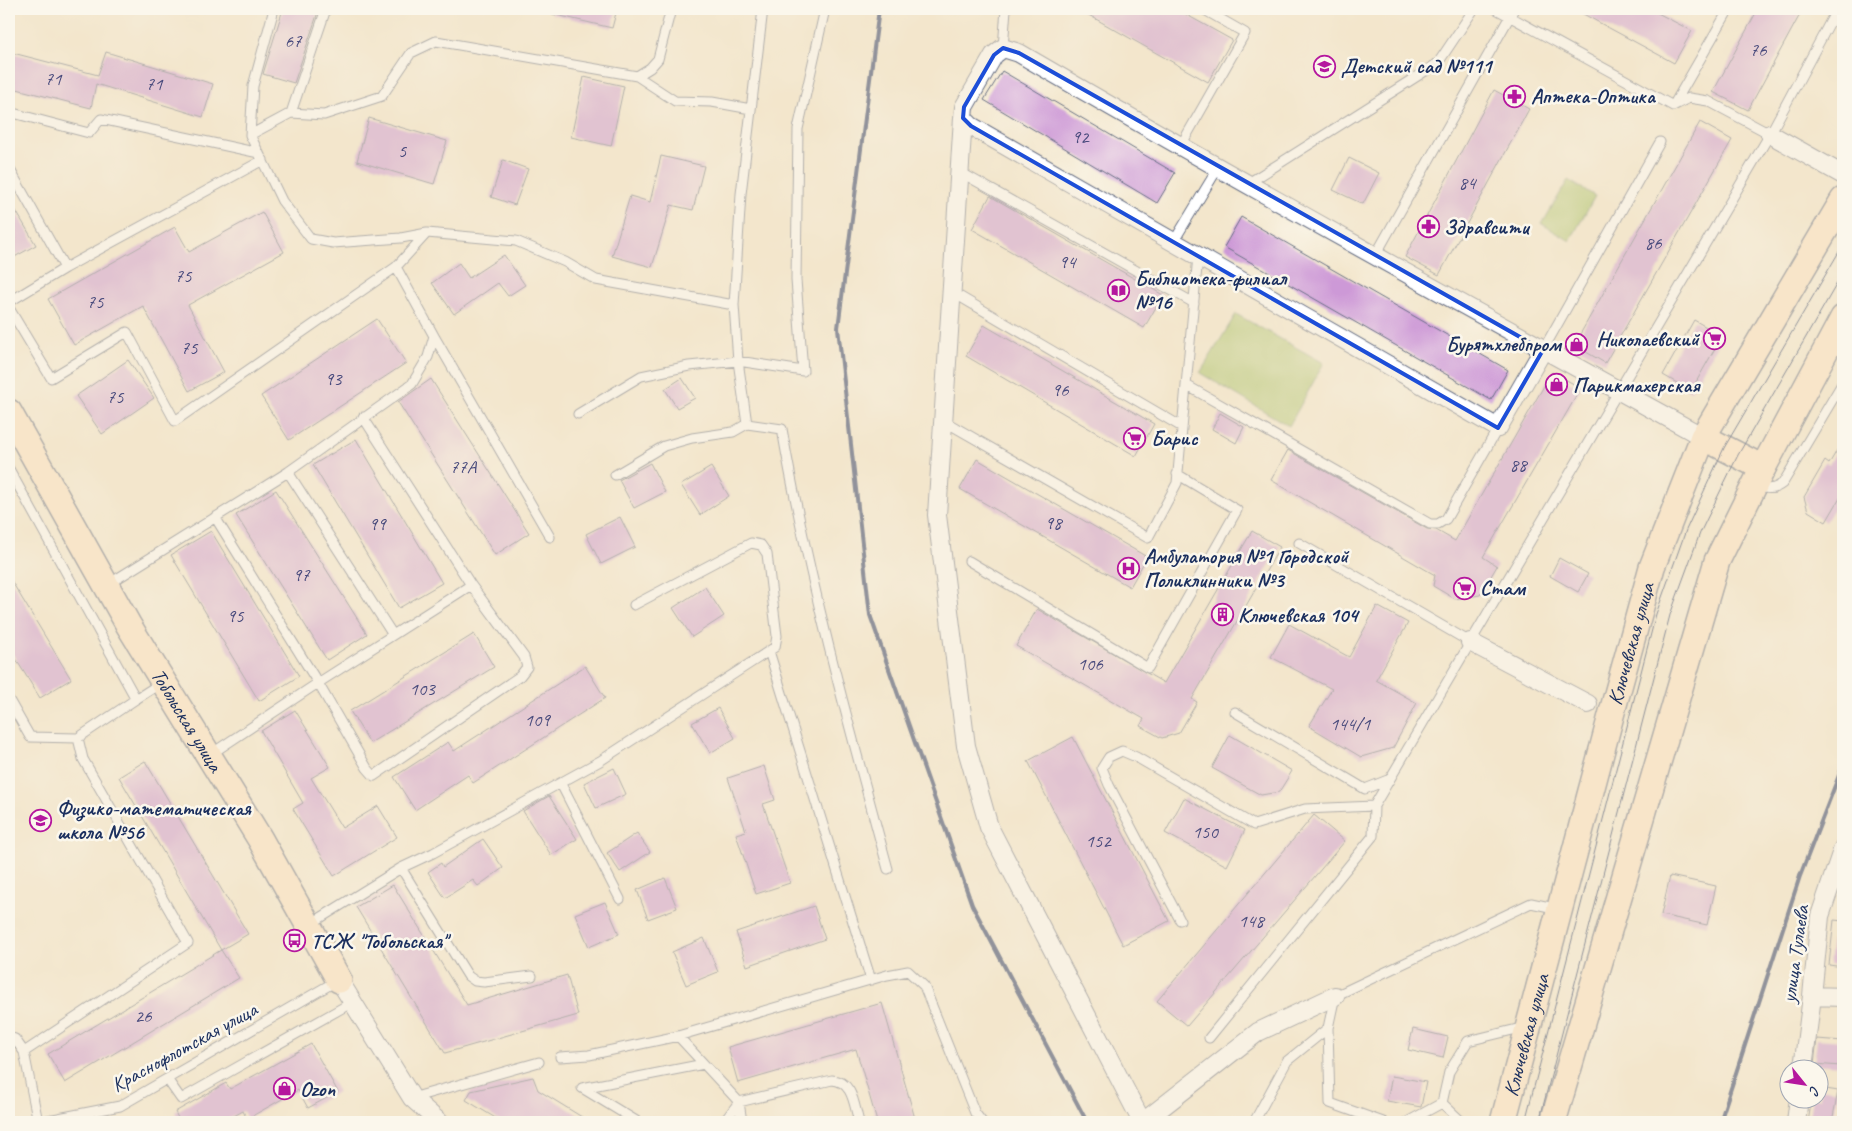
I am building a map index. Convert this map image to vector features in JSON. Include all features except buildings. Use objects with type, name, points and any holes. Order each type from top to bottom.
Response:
[{"type":"main road","name":"Ключевская улица","points":[[1503,1122],[1559,909],[1600,708],[1703,437],[1843,200]]},
{"type":"main road","points":[[1553,1122],[1716,561],[1758,477],[1841,328]]},
{"type":"main road","name":"Тобольская улица","points":[[9,412],[106,585],[163,682],[260,839],[307,926],[339,980]]},
{"type":"main road","points":[[1703,437],[1758,477]]},
{"type":"street","points":[[1335,996],[1258,1032],[1142,1122],[989,827],[966,746],[937,515],[964,107],[994,55],[1003,48],[1019,53],[1180,147],[1543,350],[1703,437]]},
{"type":"street","points":[[964,118],[971,126],[1498,428],[1543,350]]},
{"type":"street","points":[[1770,134],[1843,176]]},
{"type":"street","points":[[1470,642],[1600,708]]},
{"type":"street","name":"улица Тулаева","points":[[1804,1058],[1820,916],[1843,848]]},
{"type":"street","name":"Тобольская улица","points":[[339,980],[412,1098],[438,1122]]},
{"type":"street","points":[[1812,996],[1843,997]]},
{"type":"street","points":[[1796,1122],[1798,1108]]},
{"type":"lane","points":[[274,9],[253,86],[250,135],[282,201],[311,239],[333,243],[401,238],[427,234],[516,241],[565,262],[596,280],[734,305]]},
{"type":"lane","points":[[291,113],[326,9]]},
{"type":"lane","points":[[637,76],[650,68],[658,59],[671,9]]},
{"type":"lane","points":[[747,424],[738,361],[734,305],[741,194],[763,9]]},
{"type":"lane","points":[[578,414],[641,376],[689,366],[738,361],[803,371],[796,280],[798,129],[825,9]]},
{"type":"lane","points":[[1003,48],[1006,9]]},
{"type":"lane","points":[[1180,147],[1246,33],[1203,9]]},
{"type":"lane","points":[[1247,184],[1438,62],[1474,9]]},
{"type":"lane","points":[[1496,9],[1512,12],[1673,106]]},
{"type":"lane","points":[[1673,106],[1729,9]]},
{"type":"lane","points":[[1209,1038],[1373,836],[1374,806],[1620,392],[1770,134],[1837,9]]},
{"type":"lane","points":[[1375,256],[1512,12]]},
{"type":"lane","points":[[250,135],[291,113],[324,114],[382,96],[410,53],[436,42],[637,76],[675,102],[712,102],[751,109]]},
{"type":"lane","points":[[1673,106],[1689,98],[1708,101],[1770,134]]},
{"type":"lane","points":[[9,112],[89,132],[101,119],[261,157]]},
{"type":"lane","points":[[1543,350],[1660,142]]},
{"type":"lane","points":[[9,302],[65,268],[261,157]]},
{"type":"lane","points":[[9,168],[65,268]]},
{"type":"lane","points":[[1174,241],[1218,168]]},
{"type":"lane","points":[[960,172],[1194,303]]},
{"type":"lane","points":[[9,308],[51,378],[127,332],[175,421],[396,267],[427,234]]},
{"type":"lane","points":[[944,422],[1148,538],[1177,483],[1198,255]]},
{"type":"lane","points":[[396,267],[550,537]]},
{"type":"lane","points":[[952,292],[1182,427]]},
{"type":"lane","points":[[106,585],[288,472],[412,384],[428,357],[434,336]]},
{"type":"lane","points":[[1758,477],[1768,490],[1778,487],[1783,483],[1843,382]]},
{"type":"lane","points":[[1186,385],[1430,524],[1438,524],[1446,518],[1498,428]]},
{"type":"lane","points":[[215,517],[318,683],[367,768],[374,776],[520,676],[527,667],[524,656],[471,585],[363,417]]},
{"type":"lane","points":[[615,475],[664,446],[692,438],[733,432],[747,424],[782,429],[794,493],[838,687],[888,869]]},
{"type":"lane","points":[[9,469],[136,699]]},
{"type":"lane","points":[[288,472],[393,635]]},
{"type":"lane","points":[[968,562],[1148,668],[1237,510],[1178,474]]},
{"type":"lane","points":[[307,926],[401,868],[442,848],[600,761],[775,647],[776,636],[767,554],[761,545],[751,543],[634,605]]},
{"type":"lane","points":[[1299,543],[1470,642]]},
{"type":"lane","points":[[208,755],[471,585]]},
{"type":"lane","points":[[769,651],[871,980]]},
{"type":"lane","points":[[9,700],[30,737],[78,738],[163,682]]},
{"type":"lane","points":[[1235,712],[1365,789],[1390,779]]},
{"type":"lane","points":[[24,1052],[188,943],[83,759],[78,738]]},
{"type":"lane","points":[[1180,920],[1109,785],[1102,768],[1109,757],[1122,751],[1136,757],[1254,825],[1305,809],[1374,806]]},
{"type":"lane","points":[[561,784],[620,899]]},
{"type":"lane","points":[[401,868],[468,976],[475,982],[532,976]]},
{"type":"lane","points":[[1383,1122],[1330,1103],[1328,1028],[1335,996],[1531,903],[1559,909]]},
{"type":"lane","points":[[560,1057],[589,1055],[678,1036],[908,971],[924,986],[975,1113],[982,1122]]},
{"type":"lane","name":"Краснофлотская улица","points":[[38,1122],[120,1106],[339,980]]},
{"type":"lane","points":[[167,1078],[181,1099],[351,1002]]},
{"type":"lane","points":[[1407,1122],[1442,1103],[1449,1072],[1468,1041],[1528,1027]]},
{"type":"lane","points":[[1254,1122],[1287,1061],[1328,1028]]},
{"type":"lane","points":[[678,1036],[739,1102],[742,1122]]},
{"type":"lane","points":[[9,1037],[15,1039],[24,1052],[38,1122]]},
{"type":"lane","points":[[412,1098],[539,1062]]},
{"type":"lane","points":[[638,1122],[582,1088],[704,1064]]},
{"type":"lane","points":[[724,1122],[739,1102],[832,1080],[840,1080],[849,1087],[859,1122]]},
{"type":"lane","points":[[1442,1103],[1462,1122]]},
{"type":"highlighted area","points":[[1003,48],[1019,53],[1543,350],[1498,428],[971,126],[963,118],[964,107],[994,55]]},
{"type":"green space","points":[[1568,180],[1595,196],[1570,241],[1542,224]]},
{"type":"green space","points":[[1236,314],[1324,363],[1289,426],[1200,373]]},
{"type":"tram line","points":[[1525,1122],[1656,614],[1686,530],[1724,448],[1843,245]]},
{"type":"tram line","points":[[1539,1122],[1670,615],[1700,533],[1738,455],[1843,273]]},
{"type":"railway","points":[[879,9],[838,328],[870,615],[972,905],[1087,1122]]},
{"type":"railway","points":[[1720,1122],[1800,876],[1843,765]]},
{"type":"place","name":"Детский сад №111","points":[[1325,66]]},
{"type":"place","name":"Аптека-Оптика","points":[[1515,96]]},
{"type":"place","name":"Здравсити","points":[[1428,227]]},
{"type":"place","name":"Библиотека-филиал №16","points":[[1119,290]]},
{"type":"place","name":"Николаевский","points":[[1715,339]]},
{"type":"place","name":"Бурятхлебпром","points":[[1577,344]]},
{"type":"place","name":"Парикмахерская","points":[[1557,385]]},
{"type":"place","name":"Барис","points":[[1135,438]]},
{"type":"place","name":"Амбулатория №1 Городской Поликлинники №3","points":[[1128,568]]},
{"type":"place","name":"Стам","points":[[1464,588]]},
{"type":"place","name":"Ключевская 104","points":[[1222,615]]},
{"type":"place","name":"Физико-математическая школа №56","points":[[41,820]]},
{"type":"place","name":"ТСЖ \"Тобольская\"","points":[[295,941]]},
{"type":"place","name":"Ozon","points":[[284,1089]]}]
